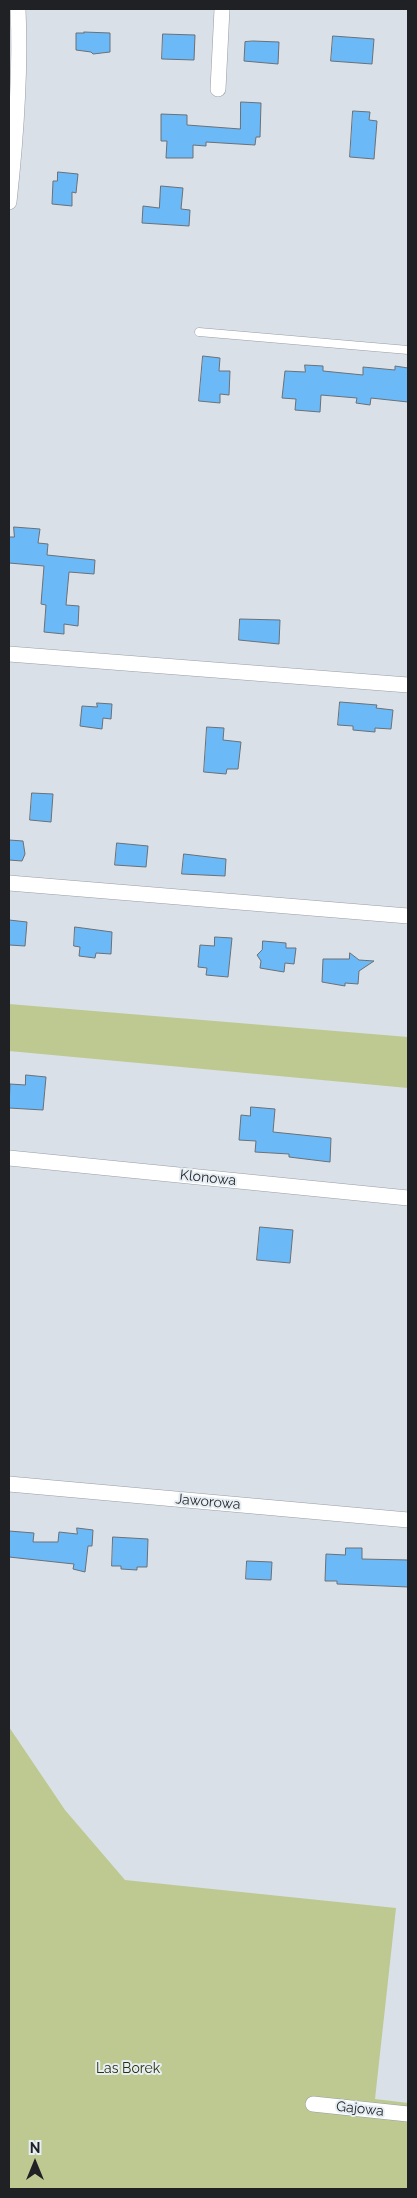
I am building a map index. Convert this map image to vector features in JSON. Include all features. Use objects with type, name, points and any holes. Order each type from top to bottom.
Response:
[{"type":"street","points":[[9,202],[15,151],[20,46],[18,9]]},
{"type":"street","points":[[218,89],[222,9]]},
{"type":"street","points":[[9,654],[408,685]]},
{"type":"street","points":[[9,883],[408,916]]},
{"type":"street","name":"Klonowa","points":[[9,1158],[408,1198]]},
{"type":"street","name":"Jaworowa","points":[[9,1484],[408,1520]]},
{"type":"street","name":"Gajowa","points":[[313,2104],[408,2114]]},
{"type":"lane","points":[[199,332],[408,350]]},
{"type":"green space","points":[[9,1004],[408,1037],[408,1088],[9,1051]]},
{"type":"green space","name":"Las Borek","points":[[9,1727],[65,1810],[125,1880],[396,1908],[375,2099],[408,2103],[408,2189],[9,2189]]},
{"type":"building","points":[[76,33],[110,33],[110,52],[93,54],[76,50]]},
{"type":"building","points":[[163,34],[195,35],[194,60],[162,59]]},
{"type":"building","points":[[333,36],[374,39],[372,64],[331,61]]},
{"type":"building","points":[[245,42],[279,42],[278,64],[244,61]]},
{"type":"building","points":[[241,102],[261,103],[260,137],[256,137],[255,145],[206,142],[206,146],[193,145],[193,158],[166,158],[167,141],[161,141],[161,114],[187,115],[187,125],[240,129]]},
{"type":"building","points":[[353,111],[370,112],[369,120],[377,121],[374,159],[350,157]]},
{"type":"building","points":[[58,172],[78,174],[76,193],[72,192],[72,206],[52,204],[53,181],[57,181]]},
{"type":"building","points":[[161,186],[183,188],[181,209],[190,210],[189,226],[142,223],[143,206],[159,208]]},
{"type":"building","points":[[203,356],[220,358],[219,371],[230,371],[229,395],[220,394],[220,403],[199,401]]},
{"type":"building","points":[[305,365],[323,366],[323,371],[363,375],[363,367],[395,370],[395,366],[408,368],[408,402],[371,398],[370,405],[356,403],[357,398],[321,395],[320,412],[295,410],[296,399],[282,398],[285,371],[305,372]]},
{"type":"building","points":[[14,527],[40,529],[38,543],[48,544],[47,555],[95,560],[94,574],[69,572],[66,605],[79,606],[78,626],[64,624],[64,634],[44,632],[46,605],[41,604],[44,566],[9,563],[9,537],[14,537]]},
{"type":"building","points":[[240,619],[280,620],[279,644],[239,640]]},
{"type":"building","points":[[340,702],[377,705],[376,708],[393,710],[391,729],[375,728],[375,732],[353,730],[353,726],[338,725]]},
{"type":"building","points":[[97,703],[112,704],[111,719],[103,718],[102,729],[80,726],[82,706],[97,707]]},
{"type":"building","points":[[207,727],[224,728],[223,740],[241,742],[238,769],[227,769],[226,774],[204,772]]},
{"type":"building","points":[[32,793],[53,794],[51,822],[30,820]]},
{"type":"building","points":[[9,840],[23,841],[25,854],[22,861],[9,860]]},
{"type":"building","points":[[117,843],[148,846],[146,867],[115,865]]},
{"type":"building","points":[[184,854],[226,859],[225,876],[182,874]]},
{"type":"building","points":[[9,920],[27,922],[25,946],[9,945]]},
{"type":"building","points":[[75,927],[112,932],[111,954],[96,953],[95,958],[79,956],[80,947],[74,946]]},
{"type":"building","points":[[215,937],[232,938],[228,977],[206,975],[207,968],[198,967],[200,945],[214,946]]},
{"type":"building","points":[[263,941],[286,943],[286,948],[296,948],[294,964],[285,963],[284,972],[260,968],[261,961],[257,955],[262,950]]},
{"type":"building","points":[[350,953],[359,960],[374,961],[359,971],[358,984],[345,983],[345,986],[322,982],[323,959],[349,959]]},
{"type":"building","points":[[26,1075],[46,1077],[43,1110],[9,1108],[10,1084],[25,1085]]},
{"type":"building","points":[[251,1107],[275,1109],[273,1132],[331,1138],[330,1162],[289,1157],[289,1154],[255,1152],[256,1141],[239,1140],[241,1115],[250,1116]]},
{"type":"building","points":[[260,1227],[293,1230],[290,1263],[257,1260]]},
{"type":"building","points":[[77,1528],[93,1530],[92,1546],[88,1546],[85,1572],[73,1569],[74,1564],[9,1557],[9,1531],[34,1533],[33,1542],[58,1542],[59,1532],[77,1534]]},
{"type":"building","points":[[113,1537],[148,1539],[147,1567],[137,1567],[137,1570],[121,1569],[121,1566],[112,1566]]},
{"type":"building","points":[[346,1548],[362,1548],[362,1559],[408,1560],[408,1587],[337,1584],[337,1581],[325,1581],[326,1554],[345,1555]]},
{"type":"building","points":[[247,1561],[272,1562],[271,1580],[246,1579]]}]
